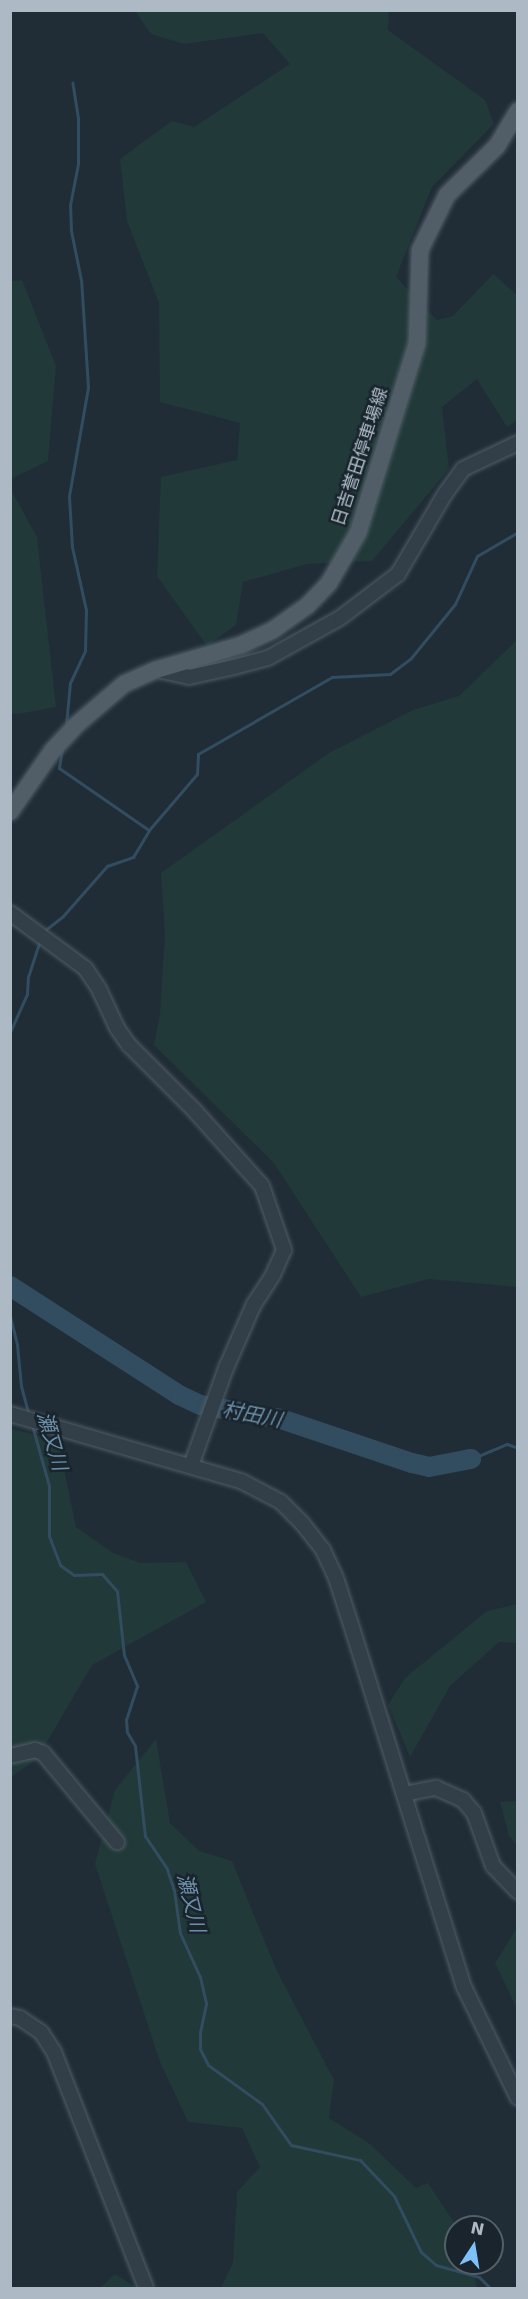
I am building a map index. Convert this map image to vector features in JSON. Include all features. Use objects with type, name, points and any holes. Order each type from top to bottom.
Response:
[{"type":"main road","name":"日吉誉田停車場線","points":[[10,812],[41,766],[75,726],[124,684],[156,670],[241,645],[273,630],[307,606],[329,583],[358,533],[417,344],[420,250],[447,195],[497,146],[518,111]]},
{"type":"street","points":[[156,670],[189,677],[268,658],[340,618],[398,574],[444,494],[463,469],[518,443]]},
{"type":"street","points":[[10,913],[85,968],[98,987],[117,1028],[129,1045],[194,1110],[262,1186],[284,1250],[273,1275],[254,1304],[226,1368],[191,1466]]},
{"type":"street","points":[[11,1414],[241,1481],[281,1502],[302,1523],[323,1550],[336,1578],[464,1987],[518,2098]]},
{"type":"street","points":[[10,1756],[35,1750],[43,1753],[117,1842]]},
{"type":"street","points":[[404,1794],[436,1788],[463,1800],[474,1813],[493,1866],[518,1892]]},
{"type":"street","points":[[10,2016],[20,2018],[40,2032],[54,2052],[146,2289]]},
{"type":"green space","points":[[135,11],[389,11],[388,30],[485,100],[494,124],[432,187],[396,277],[437,320],[453,316],[493,274],[517,295],[517,420],[507,427],[477,379],[442,407],[449,469],[372,561],[307,564],[243,582],[236,625],[207,646],[157,576],[161,477],[237,460],[240,423],[160,402],[159,303],[127,221],[120,159],[172,121],[194,127],[290,64],[263,33],[184,44],[151,34]]},
{"type":"green space","points":[[22,280],[56,366],[48,461],[11,479],[11,281]]},
{"type":"green space","points":[[11,490],[37,537],[56,707],[18,714],[10,713]]},
{"type":"green space","points":[[517,640],[517,1287],[429,1279],[361,1297],[274,1163],[154,1045],[160,1014],[165,935],[161,873],[329,753],[413,710],[459,696]]},
{"type":"green space","points":[[11,1429],[58,1440],[76,1527],[113,1553],[140,1563],[186,1562],[206,1602],[92,1665],[37,1759],[11,1777]]},
{"type":"green space","points":[[517,1604],[517,1643],[499,1642],[450,1686],[410,1757],[388,1705],[405,1678],[487,1611]]},
{"type":"green space","points":[[156,1739],[170,1823],[199,1851],[232,1861],[276,1969],[334,2080],[329,2118],[370,2144],[416,2188],[428,2183],[449,2215],[444,2215],[444,2275],[474,2275],[477,2288],[221,2288],[233,2262],[237,2192],[260,2167],[242,2128],[188,2122],[160,2062],[95,1864],[115,1790]]},
{"type":"green space","points":[[518,1801],[517,1845],[509,1836],[500,1802]]},
{"type":"green space","points":[[518,1928],[517,2009],[495,1963]]},
{"type":"green space","points":[[115,2274],[126,2281],[138,2288],[100,2288]]},
{"type":"waterway","points":[[66,725],[70,683],[85,651],[86,610],[72,547],[69,496],[88,387],[81,280],[71,231],[70,205],[78,164],[78,118],[72,82]]},
{"type":"waterway","points":[[44,931],[63,916],[107,866],[133,857],[149,830],[197,774],[198,754],[332,677],[390,674],[411,658],[455,604],[477,556],[518,532]]},
{"type":"waterway","points":[[62,749],[59,768],[149,830]]},
{"type":"waterway","points":[[10,1032],[27,994],[28,977],[40,940]]},
{"type":"waterway","name":"村田川","points":[[10,1286],[179,1395],[200,1405],[281,1419],[429,1467],[471,1459]]},
{"type":"waterway","name":"瀬又川","points":[[10,1316],[17,1345],[21,1386],[29,1416]]},
{"type":"waterway","name":"瀬又川","points":[[32,1425],[49,1486],[49,1536],[60,1565],[74,1575],[102,1574],[117,1591],[124,1655],[137,1686],[126,1719],[127,1732],[135,1746],[145,1836],[167,1869],[174,1890],[180,1933],[200,1977],[206,2004],[200,2033],[200,2049],[208,2065],[262,2104],[291,2145],[360,2160],[394,2196],[421,2252],[436,2265],[479,2277],[490,2288]]},
{"type":"waterway","name":"村田川","points":[[471,1459],[507,1444],[518,1448]]}]
